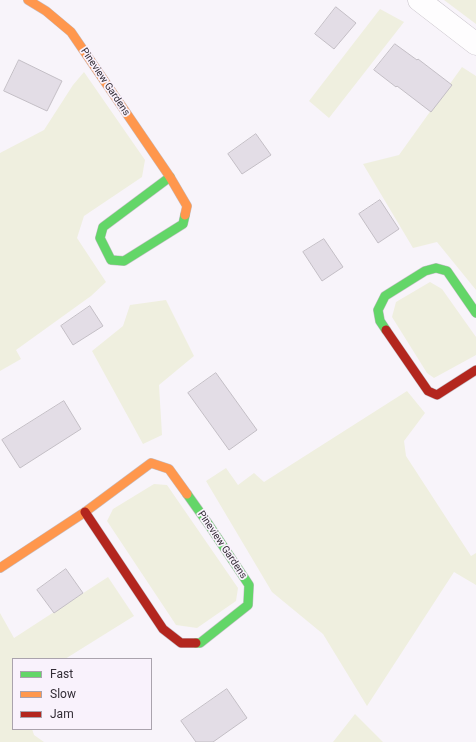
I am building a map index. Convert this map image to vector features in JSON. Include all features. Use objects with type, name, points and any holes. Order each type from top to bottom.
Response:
[{"type":"street","name":"Pineview Gardens","points":[[28,0],[46,11],[71,32],[170,177],[187,206],[183,224],[124,261],[112,260],[100,238],[103,227],[170,177]]},
{"type":"street","points":[[419,0],[476,44]]},
{"type":"street","points":[[476,313],[447,271],[436,268],[425,271],[385,296],[378,310],[380,321],[428,391],[437,395],[476,370]]},
{"type":"street","name":"Pineview Gardens","points":[[0,568],[85,512],[151,463],[169,469],[209,525],[249,585],[248,605],[200,643],[181,643],[164,629],[85,512]]},
{"type":"green space","points":[[444,0],[476,0],[476,24]]},
{"type":"green space","points":[[380,9],[404,22],[329,118],[309,101]]},
{"type":"green space","points":[[462,67],[476,76],[476,290],[437,242],[413,248],[363,164],[399,155]]},
{"type":"green space","points":[[84,72],[145,160],[142,177],[84,216],[77,238],[106,282],[91,296],[16,350],[21,359],[0,371],[0,153],[44,130],[73,85]]},
{"type":"green space","points":[[430,282],[442,289],[476,337],[476,355],[434,378],[427,373],[392,317],[396,302]]},
{"type":"green space","points":[[166,300],[194,356],[159,385],[162,435],[143,444],[92,351],[123,326],[130,305]]},
{"type":"green space","points":[[407,391],[425,413],[404,441],[406,456],[471,556],[476,553],[476,585],[454,572],[367,706],[323,634],[272,592],[206,481],[226,468],[238,485],[254,473],[264,482]]},
{"type":"green space","points":[[154,484],[167,485],[238,588],[236,601],[197,628],[176,625],[107,521],[113,509]]},
{"type":"green space","points":[[108,577],[134,616],[67,658],[12,658],[12,730],[32,730],[34,735],[44,742],[0,742],[0,613],[14,638]]},
{"type":"green space","points":[[355,714],[383,742],[333,742]]},
{"type":"building","points":[[336,7],[356,23],[334,49],[315,34]]},
{"type":"building","points":[[395,44],[417,60],[418,59],[452,85],[431,112],[374,70]]},
{"type":"building","points":[[19,60],[62,81],[47,111],[4,91]]},
{"type":"building","points":[[256,134],[271,155],[242,174],[228,154]]},
{"type":"building","points":[[380,200],[399,229],[378,243],[359,214]]},
{"type":"building","points":[[324,239],[343,267],[322,281],[303,252]]},
{"type":"building","points":[[90,306],[103,326],[73,345],[61,326]]},
{"type":"building","points":[[216,373],[257,430],[229,450],[188,393]]},
{"type":"building","points":[[64,401],[81,429],[20,468],[2,440]]},
{"type":"building","points":[[66,569],[83,593],[54,613],[37,590]]},
{"type":"building","points":[[227,689],[247,718],[213,742],[196,742],[181,721]]},
{"type":"traffic: fast","points":[[170,177],[103,227],[100,238],[111,260],[124,261],[183,224],[185,215]]},
{"type":"traffic: fast","points":[[386,330],[380,321],[378,310],[385,296],[425,271],[436,268],[447,271],[476,313]]},
{"type":"traffic: fast","points":[[187,494],[249,585],[248,605],[200,643],[196,643]]},
{"type":"traffic: slow","points":[[28,0],[46,11],[71,32],[170,177],[187,206],[185,215]]},
{"type":"traffic: slow","points":[[0,568],[85,512],[151,463],[169,469],[187,494]]},
{"type":"traffic: jam","points":[[386,330],[428,391],[437,395],[476,370]]},
{"type":"traffic: jam","points":[[85,512],[163,629],[181,643],[196,643]]}]
